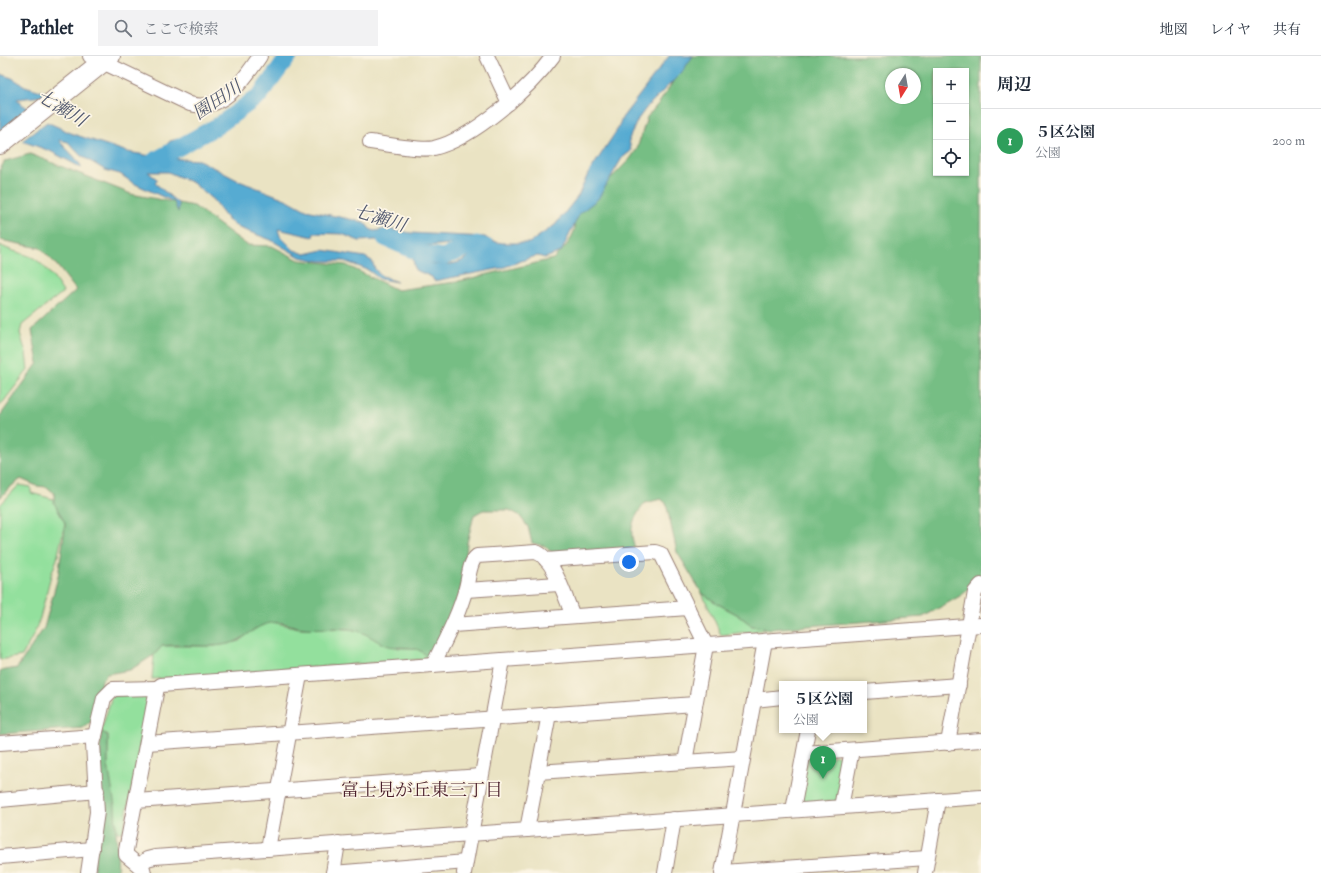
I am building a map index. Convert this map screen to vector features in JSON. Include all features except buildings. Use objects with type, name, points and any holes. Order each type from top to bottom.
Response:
[{"type":"highway","points":[[0,144],[78,81],[99,57]]},
{"type":"street","points":[[99,57],[190,104],[204,107],[213,104],[236,88],[260,56]]},
{"type":"street","points":[[487,56],[509,103]]},
{"type":"street","points":[[370,142],[434,148],[465,133],[509,103],[538,74],[553,56]]},
{"type":"street","points":[[434,665],[466,590],[472,560],[476,556],[536,552],[546,560],[554,570],[573,616]]},
{"type":"street","points":[[546,560],[658,552],[661,554],[706,645],[685,762]]},
{"type":"street","points":[[466,590],[559,584]]},
{"type":"street","points":[[948,743],[959,685],[975,625],[975,592],[981,585]]},
{"type":"street","points":[[452,625],[688,608]]},
{"type":"street","points":[[88,873],[96,816],[93,749],[104,698],[114,689],[157,688],[161,685],[975,625]]},
{"type":"street","points":[[765,641],[722,873],[782,871],[928,858]]},
{"type":"street","points":[[338,844],[333,873],[465,867],[503,660]]},
{"type":"street","points":[[268,849],[300,675]]},
{"type":"street","points":[[867,692],[959,685]]},
{"type":"street","points":[[157,688],[126,852],[128,857],[142,869],[147,860],[156,857],[981,797]]},
{"type":"street","points":[[754,700],[779,697]]},
{"type":"street","points":[[147,743],[695,704]]},
{"type":"street","points":[[527,830],[548,714]]},
{"type":"street","points":[[794,810],[807,733]]},
{"type":"street","points":[[0,743],[95,736]]},
{"type":"street","points":[[804,753],[981,740]]},
{"type":"street","points":[[841,807],[852,750]]},
{"type":"street","points":[[538,772],[743,758]]},
{"type":"street","points":[[136,801],[482,776]]},
{"type":"street","points":[[0,800],[96,790]]},
{"type":"street","points":[[925,873],[938,800]]},
{"type":"street","points":[[665,873],[674,819]]},
{"type":"street","points":[[0,857],[92,848]]},
{"type":"green space","points":[[690,56],[981,56],[981,575],[968,590],[923,617],[770,629],[752,626],[740,616],[702,593],[677,552],[666,503],[661,499],[645,503],[637,514],[632,529],[635,548],[557,558],[545,546],[532,543],[528,527],[519,515],[509,510],[483,510],[474,515],[467,543],[465,572],[459,596],[430,659],[427,659],[424,654],[415,649],[385,645],[365,634],[351,629],[305,628],[281,623],[265,624],[240,640],[228,644],[212,646],[162,646],[154,655],[130,670],[107,674],[102,680],[92,721],[83,728],[0,734],[0,671],[17,668],[44,628],[58,577],[65,523],[54,503],[54,493],[47,487],[37,486],[21,479],[9,488],[0,498],[0,416],[38,363],[32,330],[76,290],[55,263],[40,248],[0,240],[0,169],[5,161],[30,154],[131,194],[194,206],[247,245],[272,246],[299,260],[346,265],[397,290],[455,282],[553,259],[564,248],[571,237],[575,228],[573,223],[575,214],[630,159],[637,149],[647,117],[659,103]]},
{"type":"green space","points":[[0,245],[34,258],[48,271],[63,292],[22,325],[20,333],[26,353],[28,370],[0,406]]},
{"type":"green space","points":[[19,485],[31,487],[31,493],[53,499],[65,523],[57,559],[34,634],[22,656],[0,660],[0,505]]},
{"type":"green space","points":[[702,593],[740,616],[752,626],[770,629],[721,635]]},
{"type":"green space","points":[[272,622],[299,628],[350,629],[359,631],[399,648],[419,648],[425,652],[427,659],[152,679],[154,655],[162,646],[215,646],[239,641],[257,627]]},
{"type":"green space","points":[[146,692],[150,697],[123,832],[117,832],[108,765],[108,736],[101,731],[112,696]]},
{"type":"green space","points":[[101,731],[108,736],[108,765],[115,806],[118,873],[94,873]]},
{"type":"green space","points":[[846,755],[837,801],[800,804],[807,758]]},
{"type":"water","points":[[285,56],[292,56],[275,82],[263,95],[250,99],[241,105],[218,132],[206,137],[178,143],[168,151],[165,158],[199,160],[239,181],[288,200],[306,210],[364,222],[374,231],[389,229],[411,233],[485,237],[491,241],[503,243],[529,243],[555,225],[578,196],[588,174],[617,130],[622,118],[669,56],[693,56],[682,72],[647,107],[638,119],[629,139],[631,151],[622,158],[598,199],[580,213],[561,252],[545,258],[538,256],[532,257],[502,268],[434,281],[432,277],[415,270],[413,259],[417,257],[429,263],[444,265],[451,264],[465,259],[470,255],[465,247],[451,244],[417,247],[398,246],[376,240],[359,241],[342,234],[314,233],[313,237],[278,229],[280,236],[294,250],[305,254],[323,250],[365,257],[372,261],[375,269],[380,275],[397,282],[380,279],[368,270],[344,261],[320,261],[300,257],[271,240],[239,228],[228,220],[213,200],[193,183],[168,172],[148,172],[158,180],[155,183],[179,204],[178,212],[174,202],[133,183],[120,174],[105,170],[80,155],[68,142],[59,140],[77,160],[82,168],[50,151],[22,141],[47,122],[73,134],[128,152],[151,156],[157,155],[170,141],[198,134],[214,127],[260,86]]},
{"type":"water","points":[[0,74],[12,78],[25,86],[54,95],[17,99],[20,103],[34,112],[0,134]]},
{"type":"waterway","name":"園田川","points":[[154,161],[219,125],[260,95],[289,56]]},
{"type":"waterway","name":"七瀬川","points":[[385,238],[420,253],[443,257],[477,244],[488,248]]},
{"type":"place","name":"５区公園","points":[[823,779]]},
{"type":"district","name":"富士見が丘東三丁目","points":[[422,790]]}]
